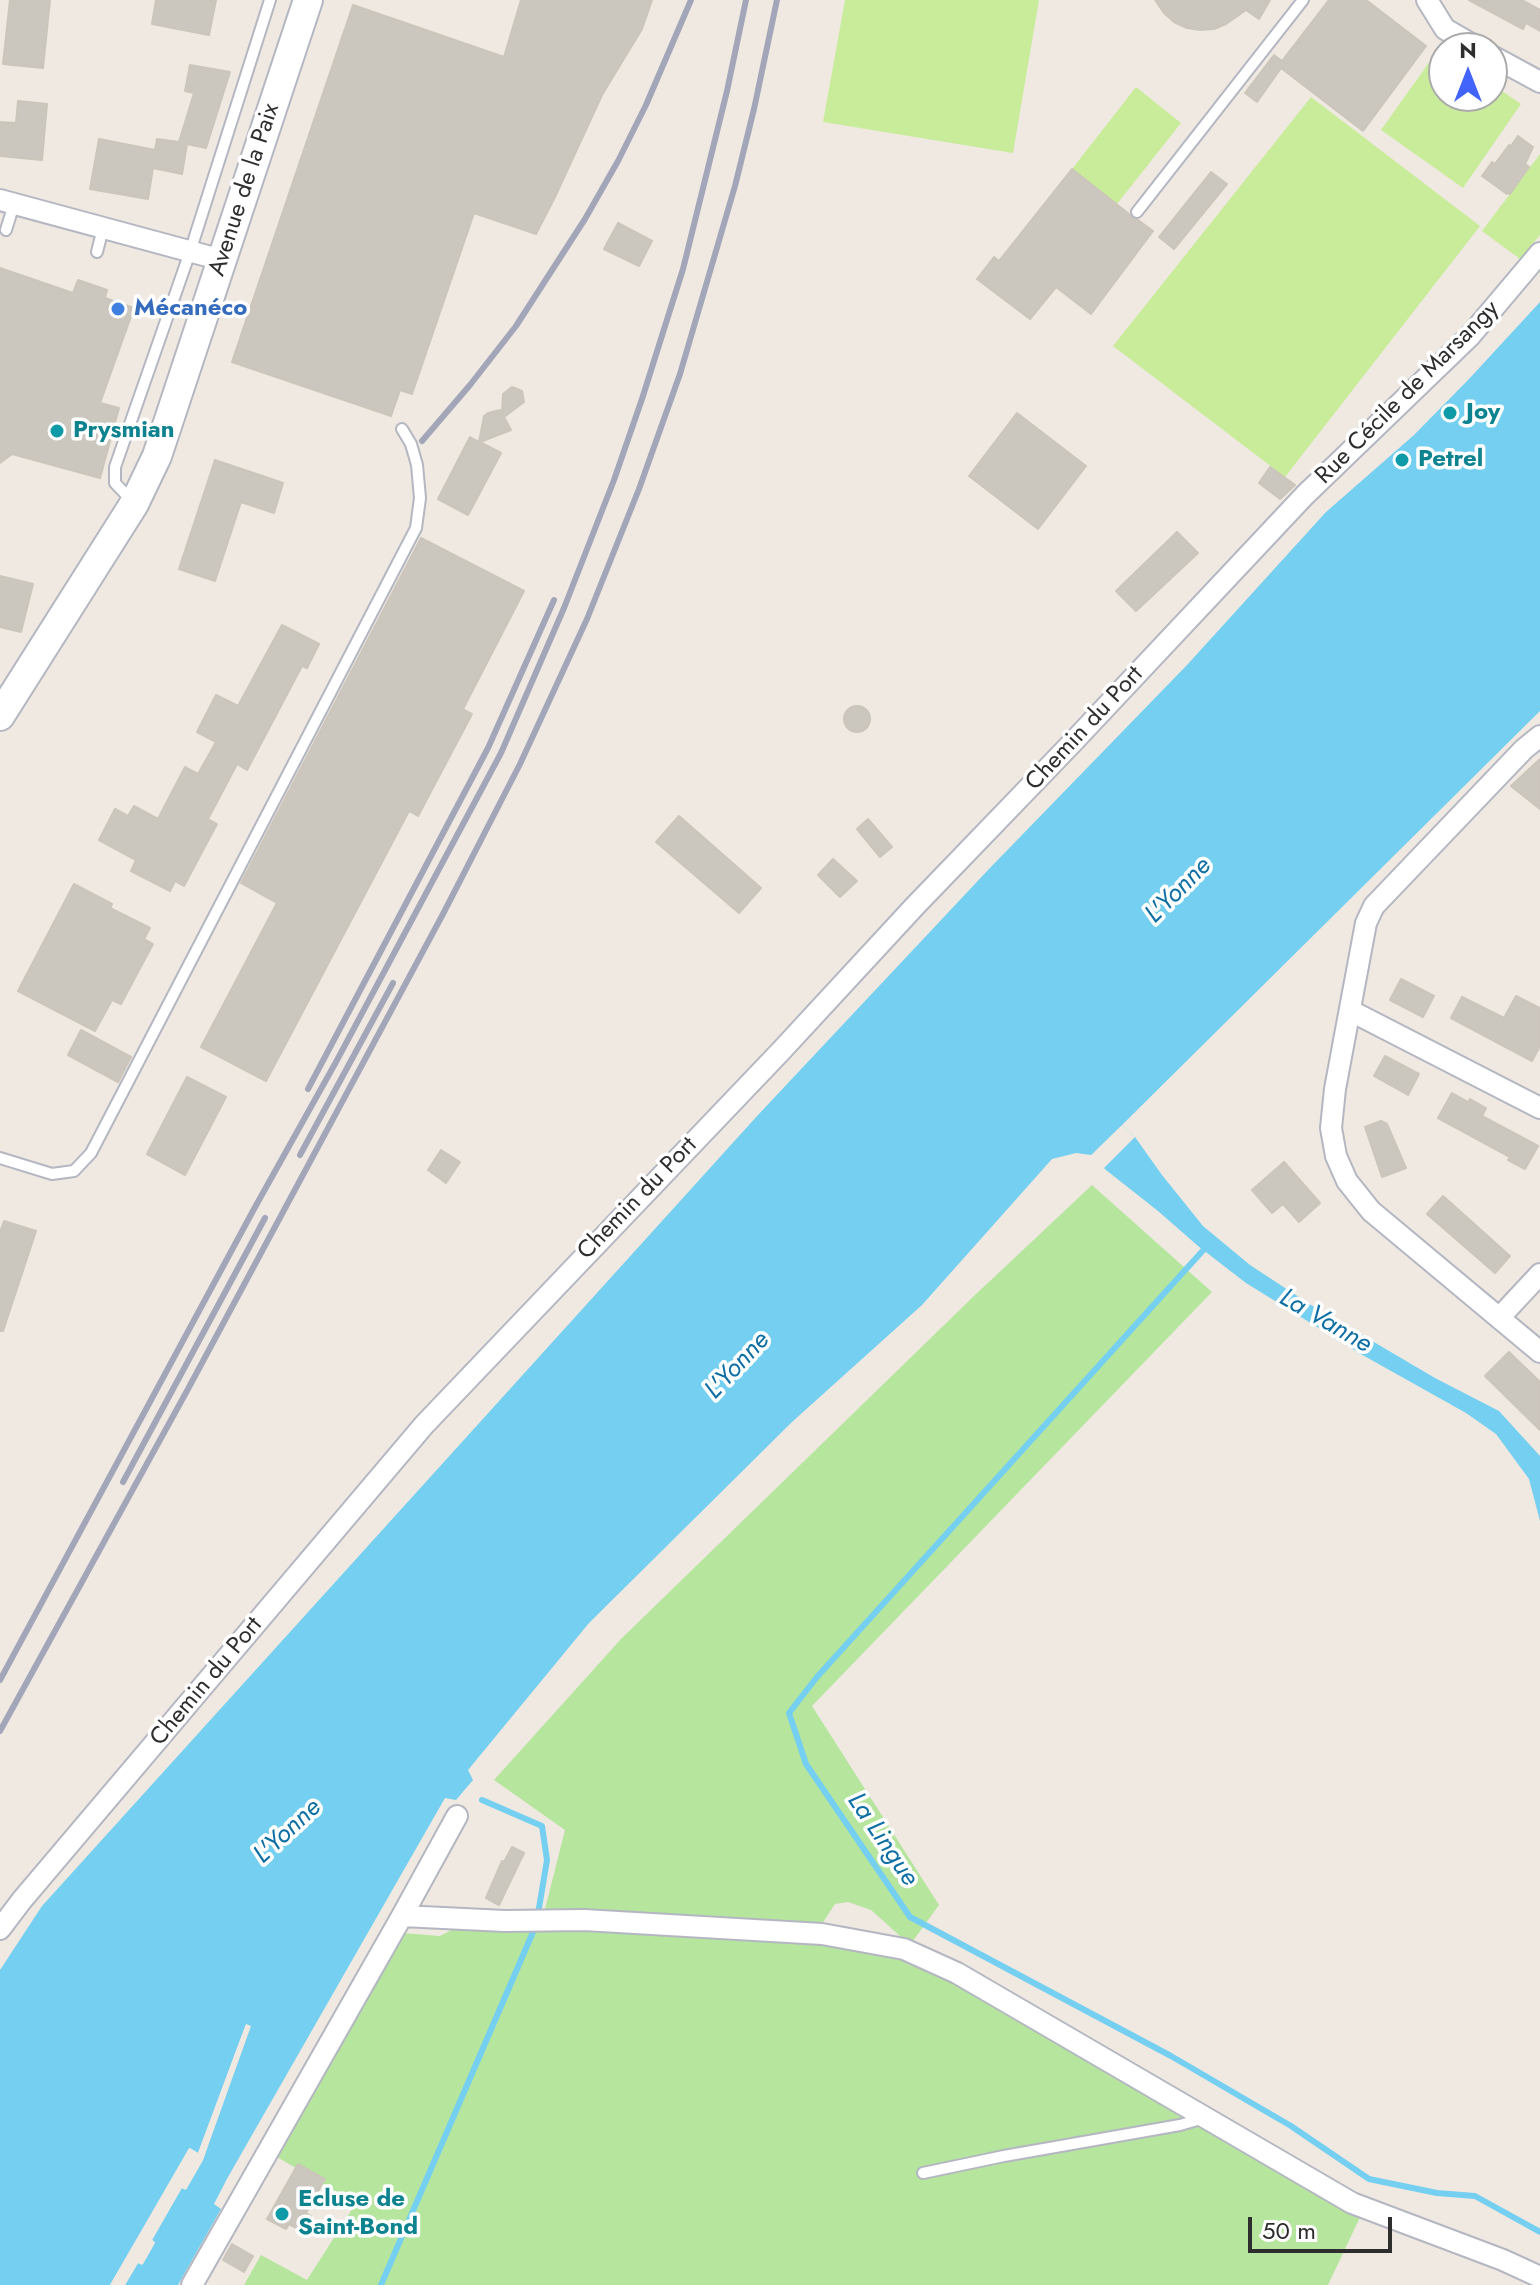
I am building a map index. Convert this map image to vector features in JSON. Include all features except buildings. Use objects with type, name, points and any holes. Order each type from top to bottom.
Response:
[{"type":"main road","name":"Avenue de la Paix","points":[[0,716],[134,504],[157,456],[308,0]]},
{"type":"street","points":[[1427,0],[1445,29],[1450,32]]},
{"type":"street","points":[[1508,65],[1540,82]]},
{"type":"street","points":[[7,202],[222,260]]},
{"type":"street","name":"Rue Cécile de Marsangy","points":[[1305,495],[1470,336],[1540,253]]},
{"type":"street","name":"Chemin du Port","points":[[0,1929],[424,1425],[1305,495]]},
{"type":"street","points":[[1540,736],[1374,906],[1366,923],[1335,1089],[1331,1128],[1336,1156],[1347,1181],[1371,1211],[1540,1352]]},
{"type":"street","points":[[1351,1011],[1540,1108]]},
{"type":"street","points":[[1499,1318],[1540,1274]]},
{"type":"street","points":[[192,2285],[457,1816]]},
{"type":"street","points":[[402,1916],[505,1921],[584,1920],[822,1934],[904,1949],[957,1973],[1352,2203],[1540,2277]]},
{"type":"lane","points":[[134,504],[115,483],[115,467],[190,252],[270,0]]},
{"type":"lane","points":[[1137,212],[1303,0]]},
{"type":"lane","points":[[6,230],[7,202]]},
{"type":"lane","points":[[97,252],[103,228]]},
{"type":"lane","points":[[0,1158],[52,1174],[74,1171],[91,1153],[416,528],[420,498],[417,465],[411,444],[402,429]]},
{"type":"lane","points":[[923,2173],[1204,2118]]},
{"type":"green space","points":[[845,0],[1039,0],[1013,153],[823,122]]},
{"type":"green space","points":[[1428,64],[1428,112],[1508,112],[1508,95],[1521,104],[1463,188],[1381,130]]},
{"type":"green space","points":[[1136,87],[1181,123],[1117,204],[1072,169]]},
{"type":"green space","points":[[1311,97],[1480,226],[1285,477],[1113,346]]},
{"type":"green space","points":[[1540,154],[1540,235],[1520,259],[1482,231]]},
{"type":"green space","points":[[1092,1185],[1212,1292],[812,1706],[939,1905],[910,1945],[871,1910],[848,1902],[835,1904],[822,1924],[808,1930],[543,1917],[565,1830],[494,1780],[621,1639]]},
{"type":"green space","points":[[457,1927],[538,1927],[808,1941],[906,1955],[1063,2044],[1330,2203],[1362,2213],[1328,2285],[244,2285],[261,2255],[307,2280],[356,2203],[277,2157],[402,1933],[440,1936]]},
{"type":"water","points":[[1540,302],[1540,711],[1122,1125],[1135,1137],[1203,1226],[1250,1265],[1435,1378],[1499,1411],[1540,1456],[1540,1521],[1529,1479],[1496,1434],[1466,1413],[1359,1353],[1246,1283],[1091,1155],[1076,1153],[1052,1159],[922,1305],[792,1422],[589,1623],[468,1770],[473,1780],[456,1800],[445,1798],[228,2177],[214,2204],[221,2209],[178,2285],[125,2285],[138,2263],[143,2264],[155,2243],[152,2240],[182,2188],[186,2189],[203,2160],[246,2024],[198,2153],[190,2148],[110,2285],[0,2285],[0,1970],[42,1906],[758,1115],[988,870],[1187,665],[1326,512],[1414,435]]},
{"type":"pier","points":[[1122,1125],[1135,1137],[1101,1171],[1087,1159]]},
{"type":"pier","points":[[246,2024],[251,2026],[203,2160],[186,2190],[181,2188],[142,2265],[138,2263],[125,2285],[121,2285],[135,2260],[141,2259],[150,2244],[148,2239],[178,2186],[184,2185],[200,2157],[191,2154],[115,2285],[110,2285],[189,2148],[198,2153]]},
{"type":"waterway","name":"La Lingue","points":[[1207,1246],[817,1677],[789,1713],[806,1764],[910,1917],[1171,2056],[1291,2126],[1369,2179],[1437,2193],[1475,2196],[1540,2232]]},
{"type":"waterway","points":[[482,1800],[542,1826],[547,1860],[538,1914]]},
{"type":"waterway","points":[[381,2285],[533,1932]]},
{"type":"railway","points":[[422,441],[516,326],[585,219],[646,105],[691,0]]},
{"type":"railway","points":[[0,1680],[501,753],[564,608],[642,399],[683,269],[746,0]]},
{"type":"railway","points":[[0,1731],[443,914],[520,764],[587,619],[639,489],[680,374],[735,186],[777,0]]},
{"type":"railway","points":[[308,1089],[488,748],[554,600]]},
{"type":"railway","points":[[300,1155],[393,983]]},
{"type":"railway","points":[[123,1482],[265,1218]]},
{"type":"place","name":"Mécanéco","points":[[118,309]]},
{"type":"place","name":"Joy","points":[[1450,413]]},
{"type":"place","name":"Prysmian","points":[[57,431]]},
{"type":"place","name":"Petrel","points":[[1402,460]]},
{"type":"place","name":"Ecluse de Saint-Bond","points":[[282,2214]]},
{"type":"water label","name":"L'Yonne","points":[[1179,891]]},
{"type":"water label","name":"La Vanne","points":[[1325,1322]]},
{"type":"water label","name":"L'Yonne","points":[[738,1366]]},
{"type":"water label","name":"L'Yonne","points":[[288,1832]]}]
